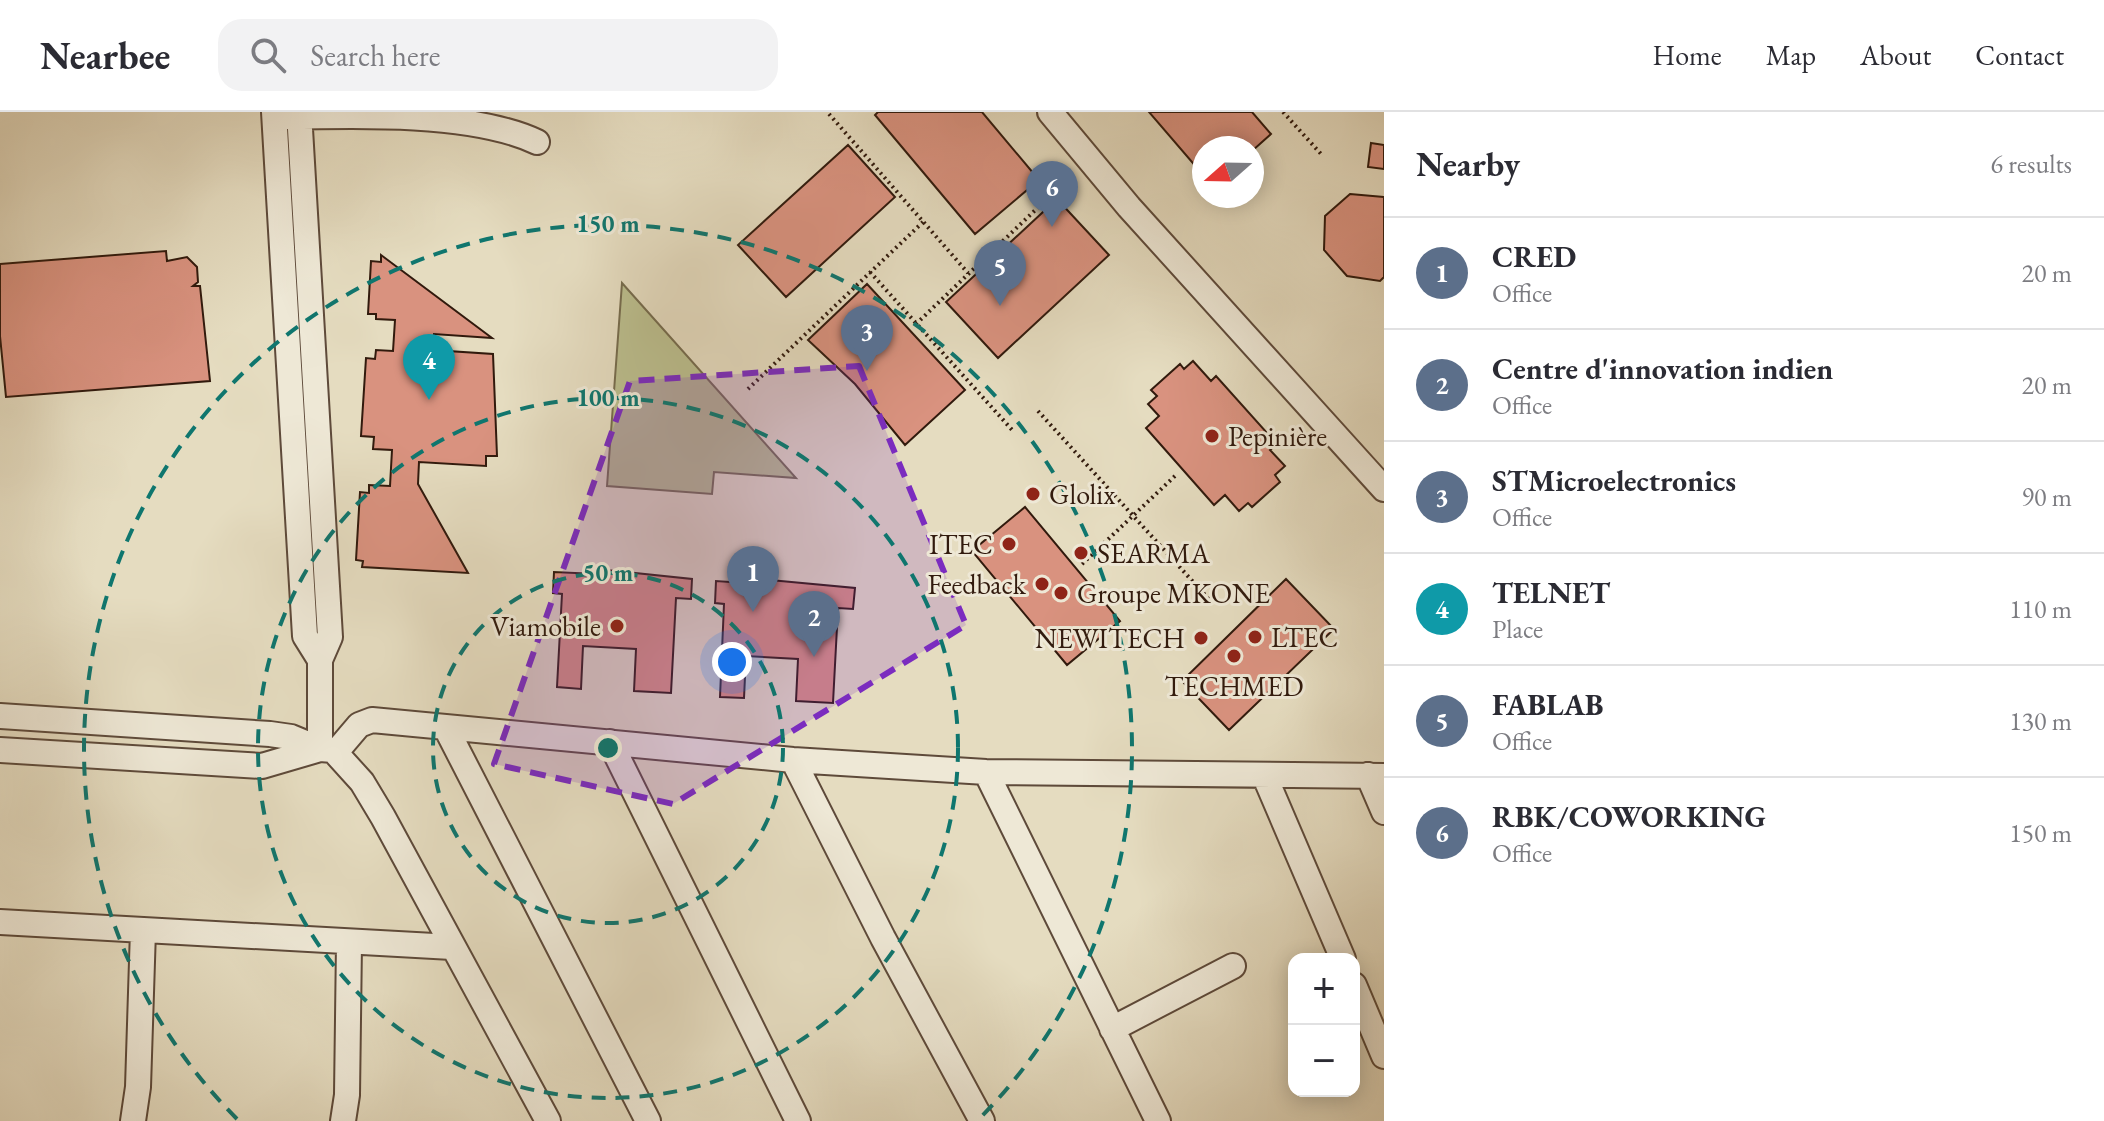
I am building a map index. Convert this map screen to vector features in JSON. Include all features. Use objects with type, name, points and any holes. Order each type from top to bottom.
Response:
[{"type":"street","points":[[1050,112],[1129,207],[1384,489]]},
{"type":"street","points":[[287,114],[441,117],[492,123],[537,142]]},
{"type":"street","points":[[287,114],[310,248],[330,637],[320,660]]},
{"type":"street","points":[[287,114],[284,250],[305,636],[320,660],[328,751]]},
{"type":"street","points":[[284,250],[310,248]]},
{"type":"street","points":[[0,716],[270,734],[291,737],[328,751],[362,782],[383,817],[543,1117]]},
{"type":"street","points":[[0,750],[262,766],[328,751],[369,720],[793,760],[986,772],[1376,776],[1384,812]]},
{"type":"street","points":[[446,728],[648,1121]]},
{"type":"street","points":[[610,742],[798,1121]]},
{"type":"street","points":[[793,760],[883,938],[982,1121]]},
{"type":"street","points":[[986,772],[1158,1121]]},
{"type":"street","points":[[1265,777],[1340,953]]},
{"type":"street","points":[[0,922],[452,947]]},
{"type":"street","points":[[133,1121],[138,1087],[143,930]]},
{"type":"street","points":[[343,1121],[347,1095],[349,943]]},
{"type":"street","points":[[1112,1029],[1233,966]]},
{"type":"street","points":[[1360,999],[1384,1056]]},
{"type":"path","points":[[1283,112],[1322,155]]},
{"type":"path","points":[[829,114],[968,273]]},
{"type":"path","points":[[916,324],[1090,158]]},
{"type":"path","points":[[748,389],[923,222]]},
{"type":"path","points":[[870,272],[1014,432]]},
{"type":"path","points":[[1038,411],[1215,606]]},
{"type":"path","points":[[1082,564],[1176,475]]},
{"type":"highlighted area","points":[[859,366],[966,625],[673,804],[494,764],[630,381]]},
{"type":"green space","points":[[622,283],[796,478],[714,472],[712,494],[607,486]]},
{"type":"building","points":[[878,112],[982,112],[1039,180],[975,234],[875,115]]},
{"type":"building","points":[[1149,112],[1252,112],[1271,134],[1264,140],[1264,136],[1192,136],[1192,162]]},
{"type":"building","points":[[1371,143],[1384,145],[1384,169],[1368,167]]},
{"type":"building","points":[[848,145],[895,197],[786,297],[738,245]]},
{"type":"building","points":[[1350,194],[1384,197],[1384,277],[1380,281],[1347,276],[1324,250],[1325,216]]},
{"type":"building","points":[[1057,199],[1109,255],[998,358],[946,302]]},
{"type":"building","points":[[166,251],[167,261],[187,257],[197,267],[198,282],[193,286],[200,286],[210,381],[6,397],[0,336],[0,264]]},
{"type":"building","points":[[381,255],[492,338],[434,334],[433,350],[493,354],[497,456],[486,456],[486,466],[419,462],[418,484],[468,573],[362,567],[363,561],[356,560],[360,492],[369,493],[369,485],[390,486],[392,450],[373,449],[374,437],[361,436],[366,358],[375,359],[376,350],[393,351],[395,320],[376,319],[376,314],[368,314],[371,261],[381,262]]},
{"type":"building","points":[[867,284],[965,390],[905,445],[855,384],[808,340]]},
{"type":"building","name":"Pepinière","points":[[1193,361],[1211,381],[1216,376],[1277,444],[1270,450],[1285,466],[1275,475],[1280,482],[1252,507],[1248,503],[1239,511],[1225,495],[1214,505],[1146,428],[1159,416],[1148,404],[1157,396],[1151,390],[1180,364],[1184,369]]},
{"type":"building","points":[[1025,507],[1120,621],[1067,665],[972,551]]},
{"type":"building","points":[[597,569],[692,579],[691,599],[676,598],[671,693],[634,691],[636,649],[583,646],[581,689],[557,687],[562,594],[553,593],[554,572],[597,574]]},
{"type":"building","points":[[760,579],[855,588],[853,609],[838,608],[833,703],[796,701],[798,659],[746,656],[744,698],[720,697],[724,604],[715,603],[716,581],[759,584]]},
{"type":"building","points":[[1286,579],[1334,629],[1229,730],[1182,681]]},
{"type":"place","name":"RBK/COWORKING","points":[[1052,227]]},
{"type":"place","name":"FABLAB","points":[[1000,306]]},
{"type":"place","name":"STMicroelectronics","points":[[867,371]]},
{"type":"place","name":"TELNET","points":[[429,400]]},
{"type":"place","name":"Pepinière","points":[[1212,436]]},
{"type":"place","name":"Glolix","points":[[1033,494]]},
{"type":"place","name":"ITEC","points":[[1009,544]]},
{"type":"place","name":"SEARMA","points":[[1081,553]]},
{"type":"place","name":"Feedback","points":[[1042,584]]},
{"type":"place","name":"Groupe MKONE","points":[[1061,593]]},
{"type":"place","name":"CRED","points":[[753,612]]},
{"type":"place","name":"Viamobile","points":[[617,626]]},
{"type":"place","name":"LTEC","points":[[1255,637]]},
{"type":"place","name":"NEWITECH","points":[[1201,638]]},
{"type":"place","name":"TECHMED","points":[[1234,656]]},
{"type":"place","name":"Centre d'innovation indien","points":[[814,657]]}]
